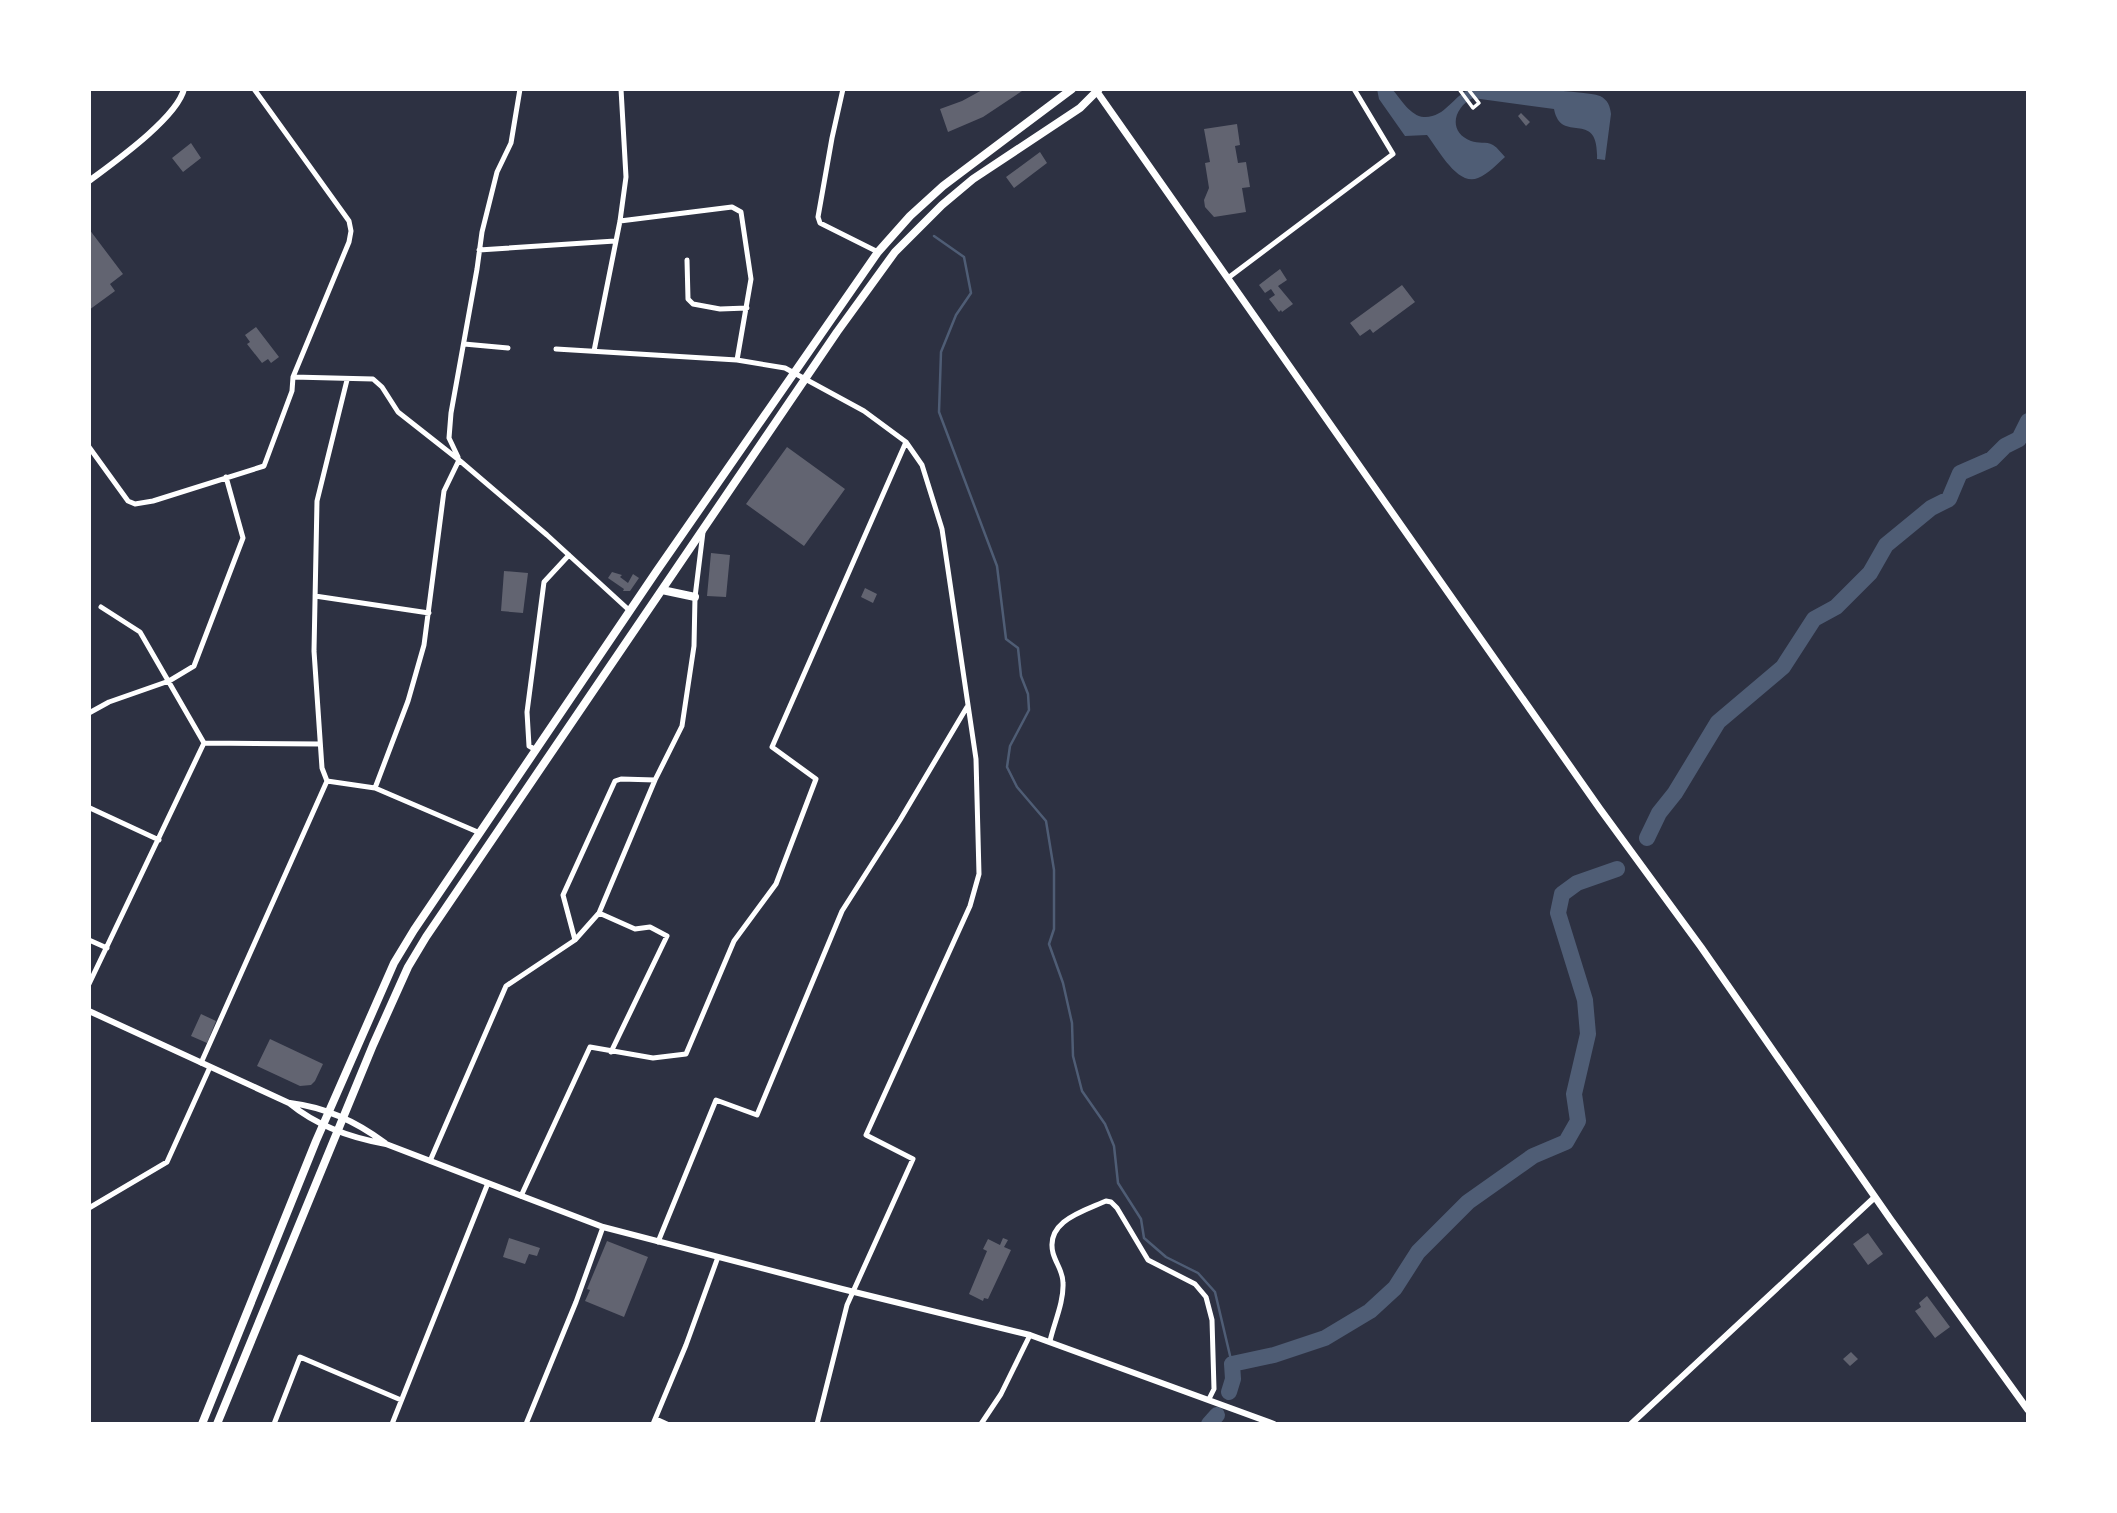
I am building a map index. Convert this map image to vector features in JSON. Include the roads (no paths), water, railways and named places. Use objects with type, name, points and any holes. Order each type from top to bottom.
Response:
[{"type":"main road","points":[[202,1424],[324,1125],[394,963],[630,611],[878,252],[910,216],[943,186],[1072,89]]},
{"type":"main road","points":[[218,1424],[337,1130],[408,967],[805,378],[885,264],[912,234],[973,179],[1050,129],[1097,90],[1600,809],[2028,1409]]},
{"type":"main road","points":[[662,590],[695,597]]},
{"type":"street","points":[[89,181],[168,115],[184,89]]},
{"type":"street","points":[[89,447],[128,500],[135,504],[153,501],[264,466],[292,390],[293,377],[349,242],[351,231],[343,213],[254,89]]},
{"type":"street","points":[[459,460],[449,438],[451,412],[479,250],[497,172],[511,143],[520,89]]},
{"type":"street","points":[[594,351],[620,221],[626,169],[621,89]]},
{"type":"street","points":[[844,89],[818,217],[821,223],[878,252]]},
{"type":"street","points":[[1228,278],[1393,154],[1354,89]]},
{"type":"street","points":[[1459,89],[1473,108],[1479,103],[1468,89]]},
{"type":"street","points":[[620,221],[737,208],[741,212],[751,279],[737,360]]},
{"type":"street","points":[[479,250],[615,241]]},
{"type":"street","points":[[687,260],[688,299],[692,304],[720,309],[747,308]]},
{"type":"street","points":[[464,344],[508,348]]},
{"type":"street","points":[[556,349],[737,360],[794,372],[864,411],[906,442],[922,465],[942,528],[976,760],[979,874],[970,906],[866,1135],[913,1159],[847,1305],[817,1424]]},
{"type":"street","points":[[293,377],[373,379],[382,387],[398,412],[459,460],[630,611]]},
{"type":"street","points":[[201,1063],[327,780],[322,768],[314,651],[317,501],[347,380]]},
{"type":"street","points":[[521,1196],[590,1047],[653,1058],[686,1054],[734,941],[776,884],[816,779],[772,747],[906,442]]},
{"type":"street","points":[[375,788],[408,701],[424,645],[444,491],[459,460]]},
{"type":"street","points":[[89,713],[109,702],[169,681],[194,666],[243,538],[226,477]]},
{"type":"street","points":[[430,1161],[506,986],[575,940],[599,913],[655,780],[682,726],[694,646],[695,597],[703,529]]},
{"type":"street","points":[[536,750],[529,746],[527,712],[544,582],[569,555]]},
{"type":"street","points":[[315,596],[429,613]]},
{"type":"street","points":[[101,607],[133,625],[140,632],[204,743]]},
{"type":"street","points":[[658,1242],[716,1100],[757,1115],[842,911],[968,706]]},
{"type":"street","points":[[204,743],[320,744]]},
{"type":"street","points":[[89,984],[204,743]]},
{"type":"street","points":[[327,780],[375,788],[480,833]]},
{"type":"street","points":[[575,940],[563,895],[615,781],[655,780]]},
{"type":"street","points":[[90,808],[159,840]]},
{"type":"street","points":[[599,913],[635,929],[650,927],[667,936],[611,1052]]},
{"type":"street","points":[[89,940],[107,948]]},
{"type":"street","points":[[89,1011],[289,1103],[304,1115],[324,1125],[360,1140],[386,1144],[603,1227],[1030,1335],[1274,1424]]},
{"type":"street","points":[[89,1208],[167,1162],[211,1067]]},
{"type":"street","points":[[289,1103],[310,1105],[366,1128],[386,1144]]},
{"type":"street","points":[[392,1424],[488,1183]]},
{"type":"street","points":[[1631,1424],[1875,1197]]},
{"type":"street","points":[[1050,1341],[1064,1287],[1063,1274],[1052,1251],[1053,1240],[1066,1218],[1105,1201],[1111,1202],[1148,1260],[1195,1284],[1206,1297],[1212,1320],[1214,1389],[1209,1399]]},
{"type":"street","points":[[526,1424],[576,1302],[603,1227]]},
{"type":"street","points":[[667,1424],[654,1422],[718,1258]]},
{"type":"street","points":[[981,1424],[1001,1394],[1030,1335]]},
{"type":"street","points":[[274,1424],[300,1357],[401,1399]]},
{"type":"water","points":[[1513,88],[1600,96],[1605,99],[1611,114],[1605,160],[1597,159],[1596,143],[1592,134],[1564,125],[1558,120],[1554,109],[1473,98],[1461,107],[1458,113],[1456,126],[1459,132],[1471,141],[1493,145],[1505,157],[1478,178],[1463,177],[1449,165],[1427,135],[1405,136],[1379,99],[1377,89],[1392,89],[1410,110],[1424,117],[1438,114],[1470,89]]},
{"type":"waterway","points":[[934,236],[964,257],[971,293],[956,315],[941,352],[939,412],[997,566],[1006,639],[1018,648],[1021,676],[1028,694],[1029,710],[1010,746],[1007,767],[1017,787],[1046,821],[1054,870],[1054,929],[1049,944],[1063,983],[1072,1023],[1073,1056],[1082,1091],[1105,1124],[1114,1146],[1118,1183],[1141,1219],[1144,1238],[1166,1257],[1198,1273],[1215,1292],[1232,1364]]},
{"type":"waterway","points":[[1647,838],[1659,813],[1675,793],[1718,722],[1783,667],[1814,619],[1836,607],[1870,573],[1886,545],[1931,508],[1949,499],[1960,473],[1992,459],[2005,446],[2019,439],[2028,421]]},
{"type":"waterway","points":[[1229,1392],[1233,1379],[1232,1364],[1274,1355],[1325,1338],[1370,1311],[1395,1288],[1418,1252],[1468,1202],[1533,1156],[1566,1142],[1578,1121],[1574,1094],[1588,1034],[1585,1000],[1558,913],[1562,894],[1577,883],[1617,869]]},
{"type":"waterway","points":[[1209,1424],[1217,1415]]}]
